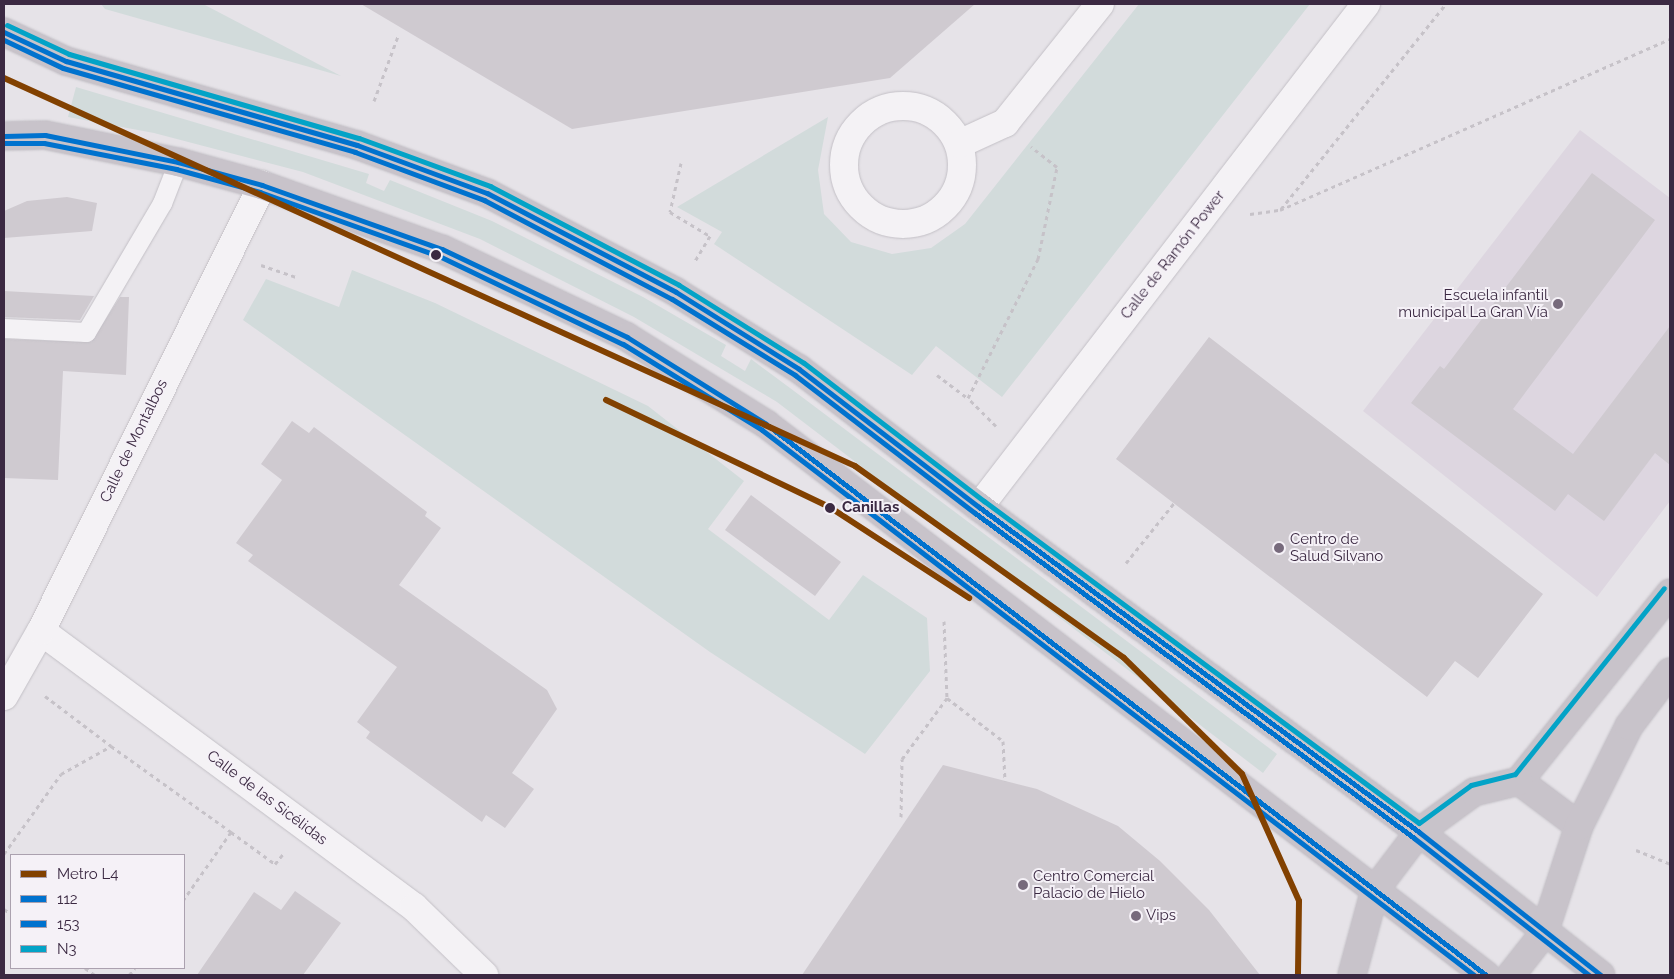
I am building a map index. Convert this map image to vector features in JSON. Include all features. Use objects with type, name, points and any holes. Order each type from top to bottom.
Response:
[{"type":"street","points":[[959,144],[1005,123],[1100,4]]},
{"type":"street","name":"Calle de Ramón Power","points":[[979,506],[1366,4]]},
{"type":"street","points":[[4,32],[66,62],[357,145],[487,193],[676,292],[800,369],[979,506],[1419,832],[1544,933],[1602,975]]},
{"type":"street","points":[[899,105],[927,111],[950,128],[959,144],[963,165],[959,184],[949,202],[939,211],[915,223],[896,224],[876,218],[860,206],[849,189],[844,171],[845,152],[852,134],[864,120],[880,110],[899,105]]},
{"type":"street","points":[[4,136],[45,135],[178,162],[262,185],[451,253],[627,338],[766,424],[1265,809],[1376,890],[1486,975]]},
{"type":"street","name":"Calle de Montalbos","points":[[4,696],[41,631],[262,185]]},
{"type":"street","points":[[1353,975],[1376,890],[1419,832],[1474,792],[1519,780],[1670,593]]},
{"type":"street","name":"Calle de las Sicélidas","points":[[41,631],[414,906],[484,975]]},
{"type":"street","points":[[1511,975],[1544,933],[1579,826],[1629,726],[1670,672]]},
{"type":"street","points":[[1519,780],[1579,826]]},
{"type":"lane","points":[[4,328],[86,332],[162,203],[178,162]]},
{"type":"path","points":[[1280,210],[1446,4]]},
{"type":"path","points":[[374,101],[398,36]]},
{"type":"path","points":[[1242,215],[1280,210],[1670,39]]},
{"type":"path","points":[[968,398],[1038,258],[1057,167],[1024,142]]},
{"type":"path","points":[[681,163],[670,212],[710,236]]},
{"type":"path","points":[[254,262],[298,278]]},
{"type":"path","points":[[937,375],[968,398],[987,419],[1025,448]]},
{"type":"path","points":[[1126,564],[1174,503]]},
{"type":"path","points":[[901,817],[902,759],[948,698],[944,620]]},
{"type":"path","points":[[38,691],[275,864],[284,852]]},
{"type":"path","points":[[948,698],[1003,740],[1005,781]]},
{"type":"path","points":[[4,854],[61,774],[111,746]]},
{"type":"path","points":[[185,898],[231,832]]},
{"type":"path","points":[[1636,850],[1670,864]]},
{"type":"shaded area","points":[[101,4],[203,4],[341,76],[105,9]]},
{"type":"shaded area","points":[[1139,4],[1310,4],[1002,397],[936,346],[912,375],[714,244],[722,232],[677,207],[828,117],[818,170],[824,214],[851,242],[892,254],[931,248],[965,224]]},
{"type":"shaded area","points":[[76,87],[369,174],[366,183],[384,191],[390,180],[492,221],[643,297],[726,345],[721,356],[745,371],[751,359],[1277,754],[1263,773],[777,402],[634,317],[480,239],[303,172],[154,133],[68,117]]},
{"type":"shaded area","name":"Escuela infantil municipal La Gran Vía","points":[[1580,130],[1670,198],[1670,501],[1597,597],[1363,411]]},
{"type":"shaded area","points":[[352,270],[435,303],[648,406],[744,481],[708,529],[829,620],[863,575],[927,618],[930,671],[865,754],[710,652],[243,320],[266,279],[339,307]]},
{"type":"building","points":[[361,4],[975,4],[890,78],[572,129]]},
{"type":"building","name":"Escuela infantil municipal La Gran Vía","points":[[1592,173],[1655,220],[1513,409],[1573,454],[1670,326],[1670,465],[1655,453],[1604,521],[1568,494],[1555,511],[1411,403],[1440,366],[1444,369]]},
{"type":"building","points":[[67,197],[97,203],[92,231],[4,238],[4,211],[27,201]]},
{"type":"building","points":[[4,291],[94,296],[80,320],[4,317]]},
{"type":"building","points":[[120,297],[129,297],[126,375],[63,371],[58,480],[4,478],[4,339],[91,342]]},
{"type":"building","name":"Centro de Salud Silvano","points":[[1209,337],[1543,594],[1478,678],[1455,661],[1427,697],[1116,459]]},
{"type":"building","points":[[292,421],[309,433],[314,427],[427,512],[425,516],[441,528],[399,585],[547,690],[557,709],[512,773],[534,789],[505,828],[486,815],[482,822],[366,738],[370,732],[357,722],[397,667],[248,561],[253,555],[236,543],[282,480],[261,464]]},
{"type":"building","points":[[751,495],[841,562],[815,596],[725,530]]},
{"type":"building","name":"Centro Comercial Palacio de Hielo","points":[[943,765],[1037,789],[1118,826],[1160,861],[1209,910],[1260,975],[802,975]]},
{"type":"building","points":[[295,891],[341,923],[303,975],[197,975],[254,892],[281,910]]},
{"type":"metro line","name":"L4","points":[[4,78],[855,466],[1124,658],[1242,774],[1299,901],[1298,975]]},
{"type":"metro line","name":"L4","points":[[606,400],[831,508],[969,598]]},
{"type":"transit line","name":"N3","points":[[7,25],[69,54],[359,138],[490,186],[679,285],[804,363],[984,501],[1419,823],[1471,785],[1515,774],[1664,588]]},
{"type":"transit line","name":"112","points":[[4,32],[66,61],[357,145],[487,193],[676,292],[799,369],[979,507],[1419,832],[1601,975]]},
{"type":"transit line","name":"153","points":[[4,40],[63,68],[355,152],[484,200],[672,299],[795,375],[975,513],[1414,838],[1589,975]]},
{"type":"transit line","name":"112","points":[[4,136],[45,135],[178,162],[262,185],[442,249],[627,337],[766,424],[1486,975]]},
{"type":"transit line","name":"153","points":[[4,143],[44,143],[176,169],[260,192],[439,256],[623,344],[762,430],[1474,975]]},
{"type":"place","name":"Escuela infantil municipal La Gran Vía","points":[[1558,304]]},
{"type":"place","name":"Canillas","points":[[830,508]]},
{"type":"place","name":"Centro de Salud Silvano","points":[[1279,548]]},
{"type":"place","name":"Centro Comercial Palacio de Hielo","points":[[1023,885]]},
{"type":"place","name":"Vips","points":[[1136,916]]}]
